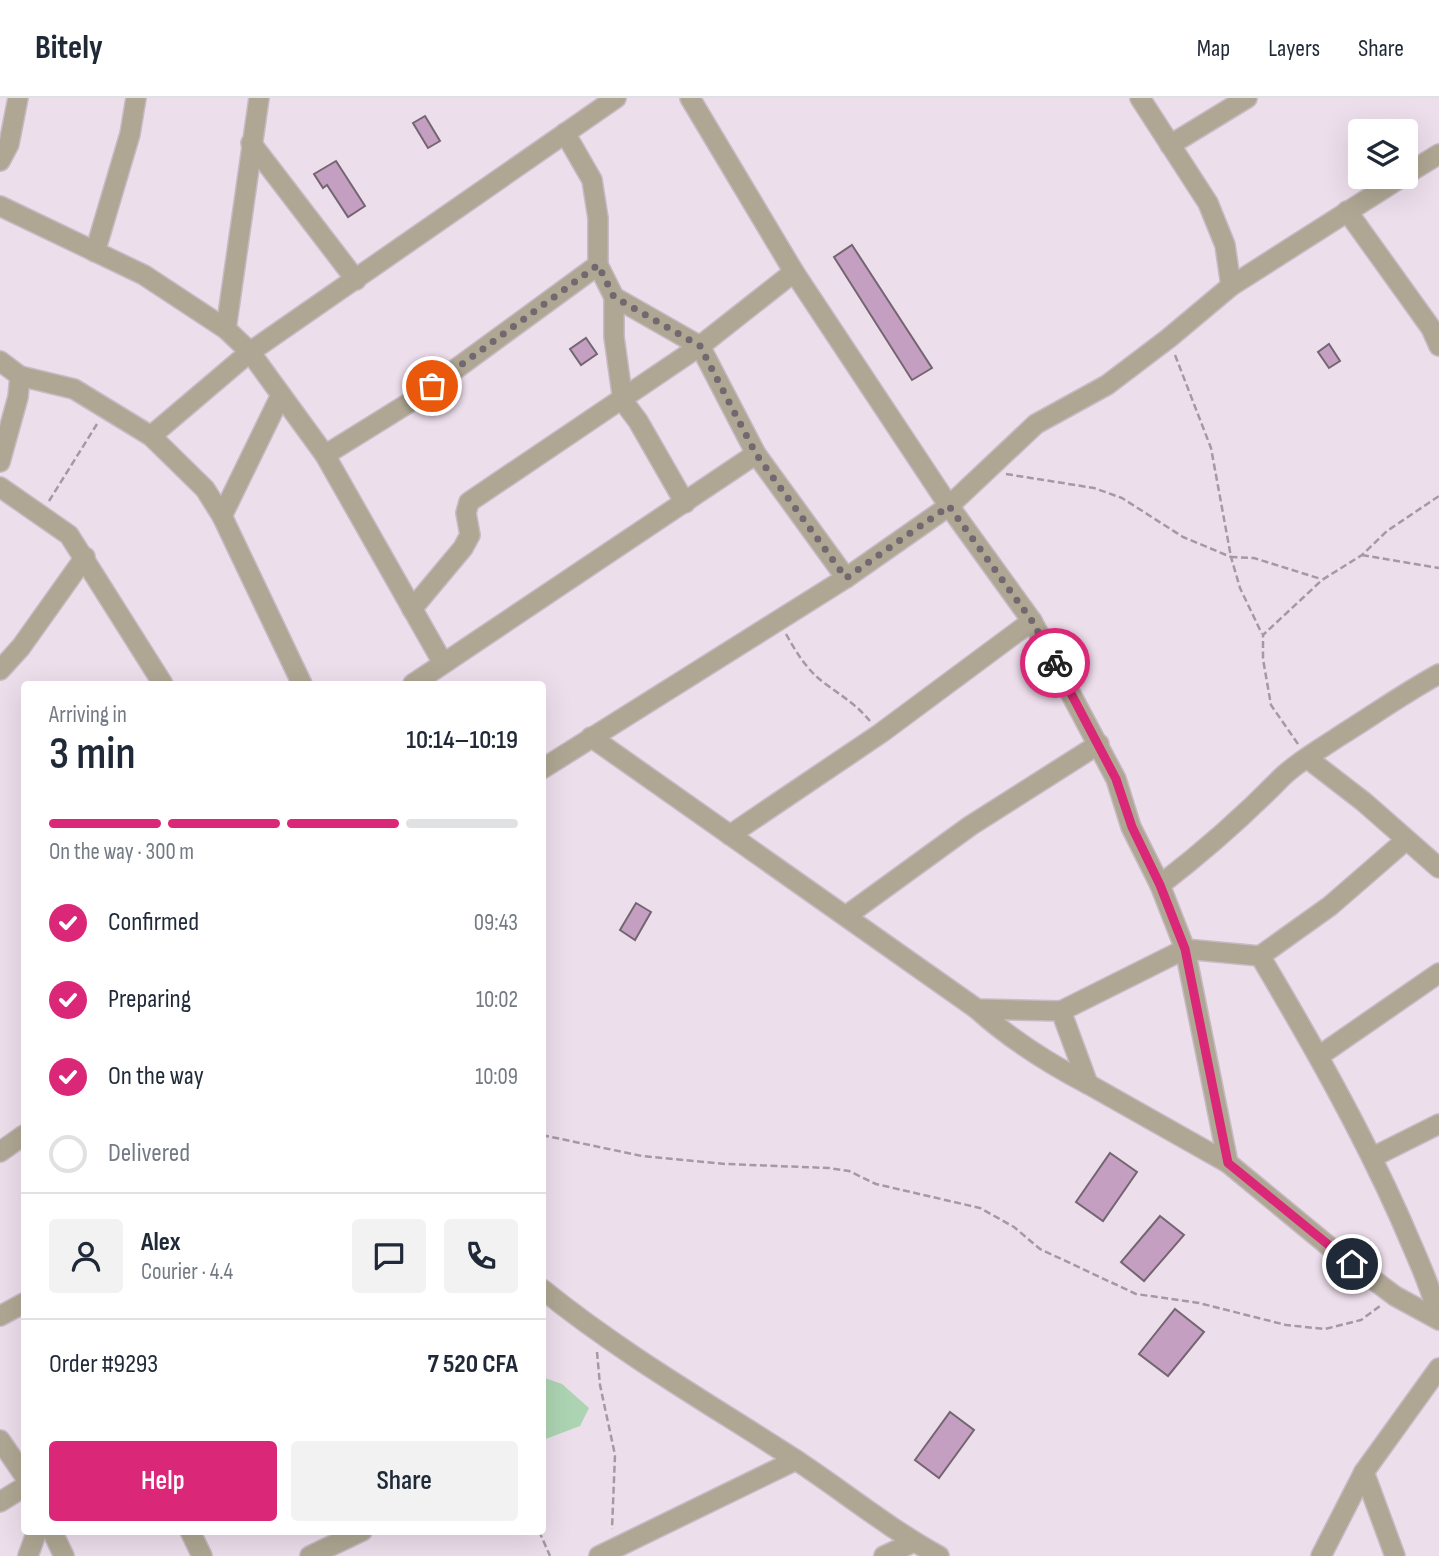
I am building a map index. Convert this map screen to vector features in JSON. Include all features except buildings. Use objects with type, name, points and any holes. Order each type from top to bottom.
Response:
[{"type":"street","points":[[0,161],[9,144],[18,98]]},
{"type":"street","points":[[95,252],[130,134],[136,98]]},
{"type":"street","points":[[226,329],[259,98]]},
{"type":"street","points":[[151,436],[250,352],[616,98]]},
{"type":"street","points":[[690,98],[794,272],[949,506],[1032,621],[1099,744],[1116,779],[1132,827],[1160,885],[1185,949],[1228,1163]]},
{"type":"street","points":[[1140,98],[1208,203],[1225,245],[1231,286]]},
{"type":"street","points":[[1170,145],[1247,98]]},
{"type":"street","points":[[565,133],[592,180],[598,218],[598,265],[614,297],[614,337],[623,401],[638,421],[685,503]]},
{"type":"street","points":[[251,143],[356,280]]},
{"type":"street","points":[[1418,167],[1439,154]]},
{"type":"street","points":[[546,766],[846,578],[949,506],[1036,424],[1107,385],[1231,286],[1383,189]]},
{"type":"street","points":[[0,206],[144,275],[226,329],[250,352],[325,455],[443,663]]},
{"type":"street","points":[[1347,211],[1435,326],[1439,346]]},
{"type":"street","points":[[325,455],[412,401],[598,265]]},
{"type":"street","points":[[412,609],[463,548],[470,535],[466,513],[469,502],[623,401],[700,346],[794,272]]},
{"type":"street","points":[[614,297],[700,346],[756,454],[846,578]]},
{"type":"street","points":[[0,361],[20,376],[74,389],[151,436],[205,489],[222,516],[301,681]]},
{"type":"street","points":[[0,461],[18,397],[20,376]]},
{"type":"street","points":[[222,516],[281,395]]},
{"type":"street","points":[[417,681],[756,454]]},
{"type":"street","points":[[0,487],[69,535],[161,681]]},
{"type":"street","points":[[0,670],[21,647],[85,557]]},
{"type":"street","points":[[730,835],[881,733],[1032,621]]},
{"type":"street","points":[[1160,885],[1213,843],[1239,816],[1270,793],[1281,778],[1307,758],[1439,674]]},
{"type":"street","points":[[591,737],[977,1009],[1002,1032],[1058,1069],[1228,1163],[1331,1248],[1395,1296],[1439,1320]]},
{"type":"street","points":[[846,916],[971,826],[1099,744]]},
{"type":"street","points":[[1307,758],[1364,802],[1439,868]]},
{"type":"street","points":[[977,1009],[1061,1012],[1185,949],[1260,956],[1330,906],[1406,840]]},
{"type":"street","points":[[1260,956],[1319,1056],[1373,1157],[1432,1293],[1439,1320]]},
{"type":"street","points":[[1319,1056],[1439,973]]},
{"type":"street","points":[[1061,1012],[1088,1084]]},
{"type":"street","points":[[1373,1157],[1439,1124]]},
{"type":"street","points":[[3,1143],[21,1136]]},
{"type":"street","points":[[546,1292],[596,1333],[796,1460],[914,1542],[939,1556]]},
{"type":"street","points":[[0,1316],[21,1305]]},
{"type":"street","points":[[1321,1556],[1364,1472],[1439,1368]]},
{"type":"street","points":[[0,1440],[21,1471]]},
{"type":"street","points":[[605,1553],[796,1460]]},
{"type":"street","points":[[1364,1472],[1395,1556]]},
{"type":"street","points":[[0,1502],[21,1489]]},
{"type":"street","points":[[28,1556],[36,1535]]},
{"type":"street","points":[[54,1535],[64,1556]]},
{"type":"street","points":[[192,1535],[202,1556]]},
{"type":"street","points":[[310,1556],[354,1535]]},
{"type":"street","points":[[884,1556],[914,1542]]},
{"type":"path","points":[[1169,338],[1211,448],[1231,558],[1240,588],[1263,635],[1263,659],[1271,705],[1307,758]]},
{"type":"path","points":[[41,514],[107,409]]},
{"type":"path","points":[[986,471],[1094,488],[1122,498],[1183,537],[1231,558],[1254,558],[1322,580]]},
{"type":"path","points":[[1263,635],[1322,580],[1362,555],[1387,531],[1439,496]]},
{"type":"path","points":[[1362,555],[1439,568]]},
{"type":"path","points":[[778,619],[798,656],[821,681],[857,705],[881,733]]},
{"type":"path","points":[[546,1136],[642,1156],[726,1164],[829,1167],[849,1171],[876,1184],[980,1208],[1014,1227],[1040,1249],[1136,1294],[1199,1303],[1286,1325],[1325,1329],[1361,1320],[1395,1296]]},
{"type":"path","points":[[596,1333],[600,1385],[615,1455],[605,1553]]},
{"type":"path","points":[[540,1535],[550,1556]]},
{"type":"green space","points":[[546,1378],[562,1384],[589,1408],[580,1426],[546,1439]]},
{"type":"way so far","points":[[432,386],[598,265],[614,297],[700,346],[756,454],[846,578],[949,506],[1032,621],[1055,663]]},
{"type":"route","points":[[1055,663],[1116,779],[1132,827],[1160,885],[1185,949],[1228,1163],[1352,1264]]}]
